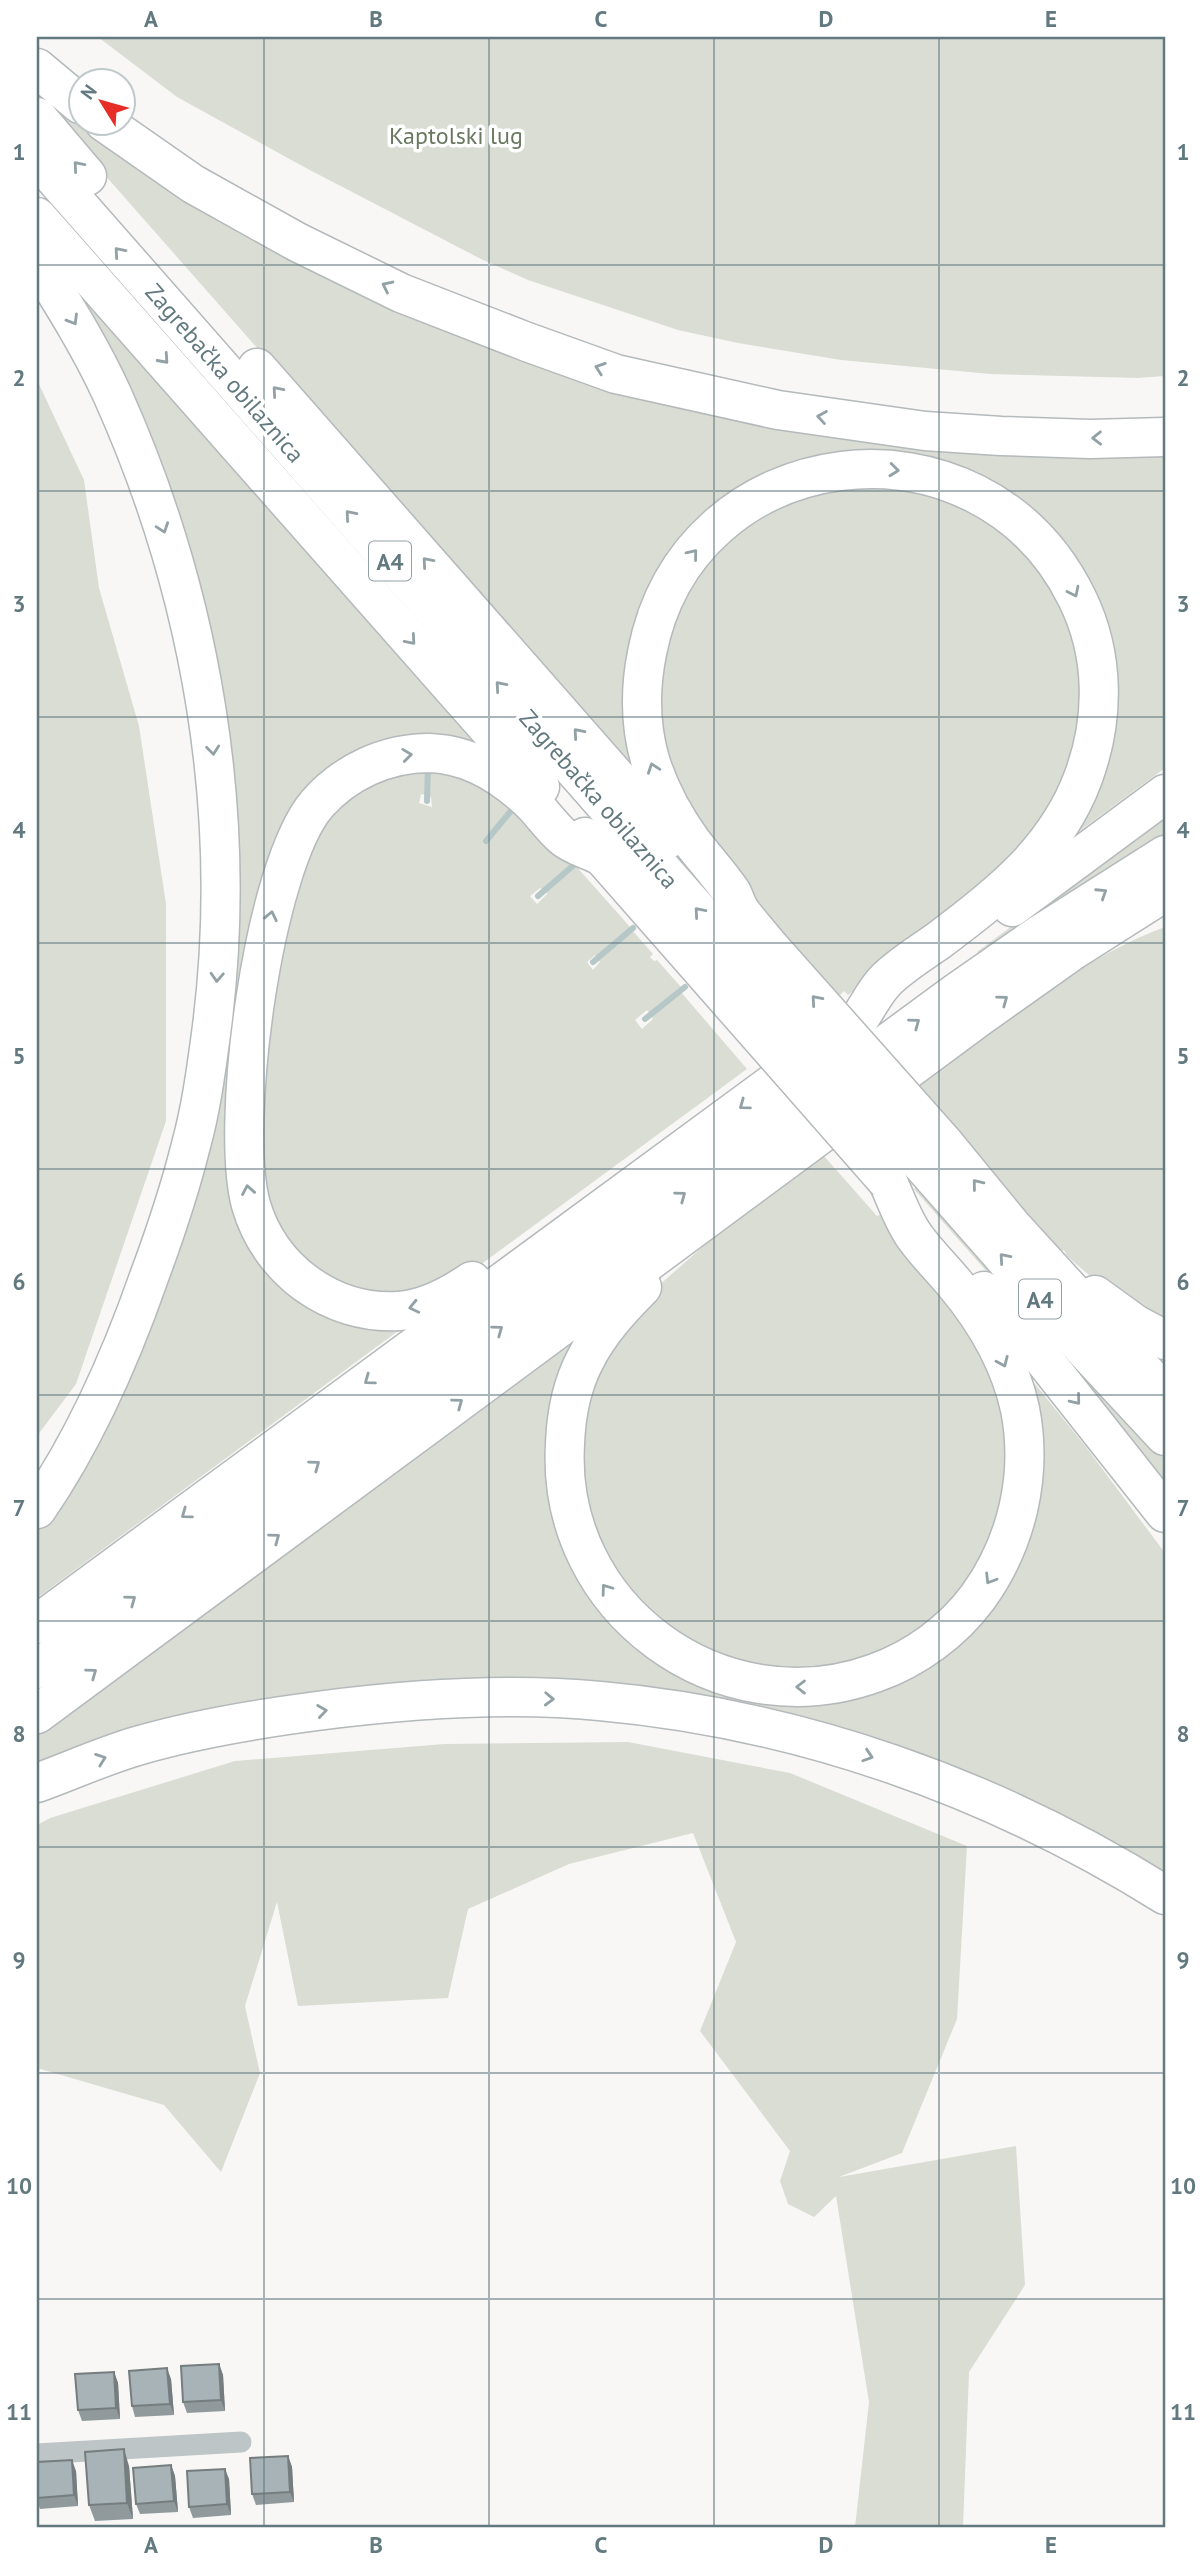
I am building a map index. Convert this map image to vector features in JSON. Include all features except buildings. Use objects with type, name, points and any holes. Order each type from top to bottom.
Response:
[{"type":"highway","points":[[37,68],[66,92]]},
{"type":"highway","points":[[37,117],[725,900],[739,909]]},
{"type":"highway","points":[[124,136],[194,184],[309,248],[401,293],[616,374],[778,410],[925,431],[1027,437],[1165,437]]},
{"type":"highway","name":"Zagrebačka obilaznica","points":[[37,158],[916,1161],[1165,1436]]},
{"type":"highway","name":"Zagrebačka obilaznica","points":[[37,216],[601,856],[743,964]]},
{"type":"highway","points":[[37,262],[76,325],[111,392],[170,547],[209,717],[218,800],[221,897],[217,988],[192,1143],[163,1239],[131,1327],[94,1407],[37,1509]]},
{"type":"highway","points":[[743,964],[739,909],[732,894],[690,839],[668,803],[650,761],[645,738],[642,694],[649,641],[657,617],[682,568],[721,525],[743,508],[791,482],[821,473],[851,468],[874,468],[933,477],[983,497],[1011,515],[1051,555],[1068,580],[1084,612],[1099,672],[1097,729],[1089,760],[1070,806],[1056,830],[1026,869],[985,905],[885,980],[858,1021]]},
{"type":"highway","points":[[563,1238],[514,1251],[461,1288],[433,1302],[399,1311],[359,1307],[316,1291],[290,1272],[272,1250],[262,1235],[251,1204],[244,1141],[249,1054],[266,939],[289,853],[316,805],[335,786],[359,770],[386,759],[409,754],[446,755],[466,759],[513,785],[565,839],[601,856]]},
{"type":"highway","points":[[37,1624],[1165,794]]},
{"type":"highway","points":[[37,1669],[957,992],[1039,935],[1165,855]]},
{"type":"highway","points":[[37,1714],[1035,977],[1165,892]]},
{"type":"highway","points":[[1035,977],[1071,965],[1134,928],[1165,915]]},
{"type":"highway","points":[[750,1186],[726,1216],[657,1272],[630,1299],[594,1344],[578,1378],[568,1413],[564,1460],[566,1494],[574,1524],[595,1571],[619,1606],[642,1629],[670,1650],[720,1675],[749,1683],[808,1688],[859,1679],[890,1668],[942,1636],[988,1584],[1009,1542],[1022,1497],[1025,1457],[1023,1435],[1018,1401],[1007,1370],[972,1307],[913,1235],[916,1161]]},
{"type":"highway","points":[[916,1161],[1011,1225],[1165,1394]]},
{"type":"highway","points":[[916,1161],[1033,1346],[1165,1513]]},
{"type":"highway","points":[[1011,1225],[1032,1232],[1061,1264],[1094,1294],[1135,1324],[1165,1340]]},
{"type":"highway","points":[[37,1783],[136,1746],[240,1722],[357,1706],[472,1697],[598,1701],[698,1713],[813,1738],[931,1777],[1039,1824],[1124,1869],[1165,1895]]},
{"type":"street","points":[[37,2454],[241,2442]]},
{"type":"green space","name":"Kaptolski lug","points":[[98,37],[1165,37],[1165,376],[1137,378],[990,374],[841,360],[678,330],[528,280],[481,259],[177,97]]},
{"type":"green space","points":[[37,85],[66,110],[66,131],[37,98]]},
{"type":"green space","points":[[70,136],[101,136],[121,151],[551,363],[1165,447],[1165,768],[1070,838],[1099,776],[1054,540],[848,457],[668,565],[643,786]]},
{"type":"green space","points":[[72,285],[481,751],[445,743],[290,820],[246,1235],[406,1325],[37,1598],[37,1527],[171,1252],[226,763]]},
{"type":"green space","points":[[37,380],[84,480],[99,588],[139,726],[166,904],[166,1121],[76,1384],[37,1436]]},
{"type":"green space","points":[[901,483],[1005,526],[1075,624],[1084,735],[1031,845],[895,960],[848,995],[844,991],[840,995],[842,1000],[760,913],[699,837],[656,731],[660,643],[710,551],[813,488]]},
{"type":"green space","points":[[426,764],[426,795],[421,794],[419,803],[432,807],[431,797],[428,796],[428,766],[435,765],[517,802],[498,824],[518,804],[573,863],[530,896],[537,904],[547,894],[546,891],[575,865],[631,928],[597,957],[595,955],[587,962],[593,970],[600,962],[598,959],[632,930],[653,954],[650,957],[654,961],[657,960],[681,987],[649,1013],[647,1010],[635,1020],[642,1029],[653,1019],[651,1015],[680,991],[747,1069],[476,1268],[437,1291],[355,1294],[282,1245],[260,1200],[262,1045],[304,846],[359,783]]},
{"type":"green space","points":[[1165,812],[1165,837],[981,957],[977,952]]},
{"type":"green space","points":[[1165,927],[1165,1327],[1106,1290],[1067,1256],[1027,1214],[918,1086],[1068,977],[1099,958]]},
{"type":"green space","points":[[824,1156],[877,1216],[882,1214],[958,1308],[1001,1392],[1012,1472],[993,1546],[950,1610],[887,1654],[821,1673],[725,1662],[651,1620],[597,1547],[576,1459],[590,1382],[648,1295],[707,1243]]},
{"type":"green space","points":[[921,1185],[1165,1455],[1165,1486],[1033,1324],[914,1189]]},
{"type":"green space","points":[[586,1322],[566,1372],[600,1604],[793,1700],[992,1601],[1027,1374],[1086,1447],[1165,1553],[1165,1881],[1102,1843],[565,1688],[37,1770],[37,1728]]},
{"type":"green space","points":[[628,1742],[790,1773],[967,1846],[957,2019],[902,2153],[839,2177],[1016,2146],[1025,2285],[969,2372],[963,2527],[855,2527],[869,2402],[836,2196],[814,2217],[788,2204],[780,2181],[790,2151],[700,2031],[736,1942],[693,1833],[569,1864],[468,1909],[448,1998],[298,2006],[277,1902],[245,2006],[260,2073],[221,2172],[164,2105],[37,2068],[37,1825],[50,1818],[235,1761],[444,1744]]},
{"type":"waterway","points":[[427,801],[428,764]]},
{"type":"waterway","points":[[486,841],[515,806]]},
{"type":"waterway","points":[[538,896],[575,864]]},
{"type":"waterway","points":[[593,962],[633,928]]},
{"type":"waterway","points":[[645,1019],[685,987]]}]
